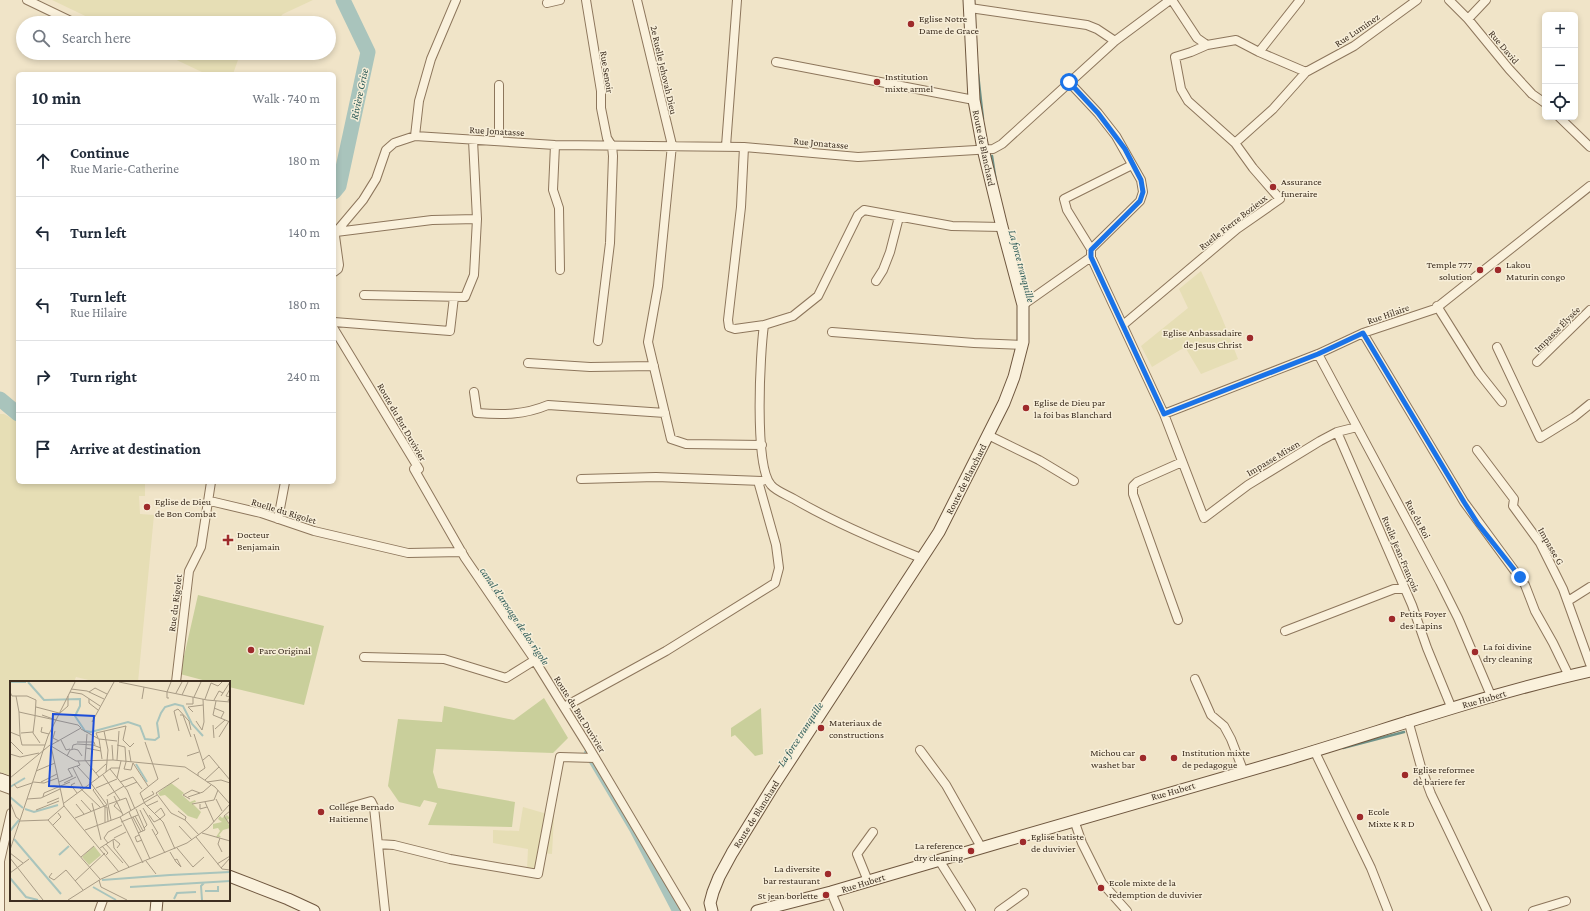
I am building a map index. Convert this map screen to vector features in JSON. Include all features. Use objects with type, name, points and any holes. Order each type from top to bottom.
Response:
[{"type":"street","points":[[27,0],[60,16]]},
{"type":"street","points":[[336,232],[363,200],[376,179],[386,150],[394,144],[415,136],[419,101],[431,59],[456,0]]},
{"type":"street","points":[[548,3],[560,0]]},
{"type":"street","name":"Rue Senoir","points":[[586,0],[601,91],[600,108],[608,138],[612,146]]},
{"type":"street","name":"2e Ruelle Jehovah Dieu","points":[[637,0],[672,145],[658,286],[648,342],[671,439],[686,444],[762,445]]},
{"type":"street","points":[[726,146],[738,0]]},
{"type":"street","points":[[1171,0],[1197,38],[1207,45]]},
{"type":"street","name":"Rue Jonatasse","points":[[415,136],[555,145],[726,146],[858,157],[993,149],[1002,144],[1115,42],[1171,0]]},
{"type":"street","points":[[1259,52],[1300,0]]},
{"type":"street","name":"Rue Luminez","points":[[1306,72],[1354,46],[1417,0]]},
{"type":"street","name":"Rue David","points":[[1449,0],[1468,19],[1509,69],[1532,94],[1542,102]]},
{"type":"street","points":[[1468,19],[1486,0]]},
{"type":"street","points":[[969,4],[1087,25],[1097,29],[1115,42]]},
{"type":"street","name":"Route de Blanchard","points":[[707,909],[719,877],[732,853],[938,532],[1004,404],[1014,378],[1022,345],[1023,305],[983,149],[974,100],[970,53],[969,4]]},
{"type":"street","points":[[1236,40],[1259,52],[1306,72],[1273,109],[1236,143],[1188,101],[1181,89],[1175,57],[1207,45],[1236,40]]},
{"type":"street","points":[[776,62],[974,100]]},
{"type":"street","points":[[1023,305],[1091,253],[1140,201],[1143,186],[1125,149],[1103,119],[1069,82]]},
{"type":"street","points":[[499,85],[499,141]]},
{"type":"street","points":[[1562,120],[1590,147]]},
{"type":"street","points":[[364,295],[465,297],[474,275],[477,219],[473,140]]},
{"type":"street","name":"Ruelle Pierre Bozieux","points":[[1123,326],[1237,229],[1280,199],[1253,168],[1236,143]]},
{"type":"street","points":[[555,145],[554,190],[559,208],[560,270]]},
{"type":"street","points":[[598,341],[610,242],[612,146]]},
{"type":"street","points":[[744,147],[742,206],[728,320],[729,326],[735,329],[764,325],[792,316],[818,296],[860,212],[864,210],[952,226],[1002,227]]},
{"type":"street","points":[[1132,165],[1064,199],[1067,210],[1091,253],[1164,414],[1182,462],[1137,482],[1133,486],[1133,494],[1178,620]]},
{"type":"street","name":"Rue Hilaire","points":[[1164,414],[1318,354],[1363,333],[1434,309],[1467,285],[1590,186]]},
{"type":"street","points":[[876,281],[885,266],[899,217]]},
{"type":"street","points":[[336,232],[432,220],[477,219]]},
{"type":"street","points":[[336,243],[339,265],[338,270],[336,271]]},
{"type":"street","points":[[336,322],[450,331],[454,297]]},
{"type":"street","points":[[1438,306],[1479,373],[1502,402]]},
{"type":"street","name":"Impasse Élysée","points":[[1537,362],[1590,310]]},
{"type":"street","points":[[764,325],[761,348],[759,410],[764,467],[771,486],[822,516],[921,558]]},
{"type":"street","name":"Route du But Duvivier","points":[[336,332],[419,469],[414,468],[462,552],[535,660],[686,911]]},
{"type":"street","points":[[832,332],[974,343],[1022,345]]},
{"type":"street","points":[[1363,333],[1464,502],[1525,585],[1536,611],[1569,676]]},
{"type":"street","points":[[1497,347],[1540,438],[1574,417],[1590,404]]},
{"type":"street","name":"Rue du Roi","points":[[1318,354],[1440,582],[1458,618],[1492,698]]},
{"type":"street","points":[[528,363],[590,367],[654,366]]},
{"type":"street","points":[[474,392],[477,413],[511,415],[533,411],[548,405],[665,413]]},
{"type":"street","name":"Impasse Mixen","points":[[1182,462],[1204,518],[1248,484],[1337,432],[1357,427]]},
{"type":"street","name":"Ruelle Jean-François","points":[[1337,432],[1405,589],[1452,709]]},
{"type":"street","points":[[988,435],[1039,460],[1074,482]]},
{"type":"street","name":"Impasse G","points":[[1477,450],[1514,499],[1513,506],[1540,543],[1568,601],[1590,664]]},
{"type":"street","points":[[581,479],[649,477],[769,481]]},
{"type":"street","points":[[564,707],[666,650],[775,583],[779,568],[776,545],[758,481]]},
{"type":"street","name":"Rue du Rigolet","points":[[176,681],[189,571],[201,548],[210,501],[211,484]]},
{"type":"street","points":[[278,519],[285,484]]},
{"type":"street","name":"Ruelle du Rigolet","points":[[210,501],[278,519],[314,531],[408,553],[462,552]]},
{"type":"street","points":[[1568,601],[1590,587]]},
{"type":"street","points":[[1285,631],[1394,589],[1405,589]]},
{"type":"street","points":[[364,657],[444,659],[506,678],[535,660]]},
{"type":"street","name":"Rue Hubert","points":[[756,911],[831,892],[1314,750],[1408,720],[1590,671]]},
{"type":"street","points":[[1195,679],[1211,715],[1224,726],[1231,739],[1243,770]]},
{"type":"street","points":[[1408,720],[1421,768],[1430,794],[1487,911]]},
{"type":"street","points":[[920,750],[946,785],[981,847]]},
{"type":"street","points":[[1314,750],[1371,868],[1388,911]]},
{"type":"street","points":[[378,844],[394,846],[450,859],[538,874],[560,757],[595,758]]},
{"type":"street","points":[[0,779],[10,784]]},
{"type":"street","points":[[0,786],[10,790]]},
{"type":"street","points":[[350,807],[371,801],[374,807],[385,911]]},
{"type":"street","points":[[0,911],[0,861],[10,817]]},
{"type":"street","points":[[1074,820],[1094,871],[1108,890],[1127,911]]},
{"type":"street","points":[[868,881],[857,854],[874,832]]},
{"type":"street","points":[[939,860],[971,911]]},
{"type":"street","points":[[230,876],[288,898],[314,911]]},
{"type":"street","points":[[831,892],[839,911]]},
{"type":"street","points":[[998,911],[1024,893]]},
{"type":"street","points":[[99,911],[103,901]]},
{"type":"street","points":[[156,911],[157,901]]},
{"type":"street","points":[[1533,911],[1566,901]]},
{"type":"shaded area","points":[[52,0],[313,0],[281,16],[85,16]]},
{"type":"shaded area","points":[[177,60],[238,60],[234,72],[202,72]]},
{"type":"shaded area","points":[[1201,271],[1238,359],[1201,374],[1185,347],[1152,367],[1141,346],[1188,308],[1179,289]]},
{"type":"shaded area","points":[[0,414],[4,414],[16,421],[16,484],[145,484],[145,496],[139,496],[140,514],[154,515],[138,681],[93,681],[76,677],[74,681],[10,681],[10,776],[0,772]]},
{"type":"shaded area","points":[[523,807],[554,816],[552,854],[541,853],[537,871],[527,869],[528,849],[493,843],[493,830],[519,831]]},
{"type":"green space","name":"Parc Original","points":[[198,595],[324,626],[304,705],[230,687],[230,681],[206,681],[180,674]]},
{"type":"green space","points":[[544,698],[568,738],[553,753],[436,749],[433,772],[438,788],[515,802],[512,827],[428,825],[437,803],[424,800],[420,807],[399,802],[388,786],[398,719],[442,722],[444,706],[514,720]]},
{"type":"green space","points":[[761,708],[763,754],[755,756],[735,735],[731,737],[731,728]]},
{"type":"waterway","name":"Rivière Grise","points":[[336,190],[339,186],[368,52],[343,0]]},
{"type":"waterway","name":"La force tranquille","points":[[978,74],[983,119]]},
{"type":"waterway","name":"La force tranquille","points":[[992,156],[996,182]]},
{"type":"waterway","name":"Rivière Grise","points":[[0,399],[16,412]]},
{"type":"waterway","points":[[1343,748],[1404,732]]},
{"type":"waterway","name":"canal d'arosage de dos rigole","points":[[588,753],[633,829],[676,911]]},
{"type":"place","name":"Eglise Notre Dame de Grace","points":[[911,24]]},
{"type":"place","name":"Institution mixte armel","points":[[877,82]]},
{"type":"place","name":"Assurance funeraire","points":[[1273,187]]},
{"type":"place","name":"Temple 777 solution","points":[[1480,270]]},
{"type":"place","name":"Lakou Maturin congo","points":[[1498,270]]},
{"type":"place","name":"Eglise Anbassadaire de Jesus Christ","points":[[1250,338]]},
{"type":"place","name":"Eglise de Dieu par la foi bas Blanchard","points":[[1026,408]]},
{"type":"place","name":"Eglise de Dieu de Bon Combat","points":[[147,507]]},
{"type":"place","name":"Docteur Benjamain","points":[[228,540]]},
{"type":"place","name":"Petits Foyer des Lapins","points":[[1392,619]]},
{"type":"place","name":"Parc Original","points":[[251,650]]},
{"type":"place","name":"La foi divine dry cleaning","points":[[1475,652]]},
{"type":"place","name":"Materiaux de constructions","points":[[821,728]]},
{"type":"place","name":"Michou car washet bar","points":[[1143,758]]},
{"type":"place","name":"Institution mixte de pedagogue","points":[[1174,758]]},
{"type":"place","name":"Eglise reformee de bariere fer","points":[[1405,775]]},
{"type":"place","name":"College Bernado Haitienne","points":[[321,812]]},
{"type":"place","name":"Ecole Mixte K R D","points":[[1360,817]]},
{"type":"place","name":"Eglise batiste de duvivier","points":[[1023,842]]},
{"type":"place","name":"La reference dry cleaning","points":[[971,851]]},
{"type":"place","name":"La diversite bar restaurant","points":[[828,874]]},
{"type":"place","name":"Ecole mixte de la redemption de duvivier","points":[[1101,888]]},
{"type":"place","name":"St jean borlette","points":[[826,895]]},
{"type":"route","points":[[1069,82],[1098,113],[1116,136],[1125,149],[1143,186],[1140,201],[1090,252],[1093,262],[1164,414],[1318,354],[1363,333],[1478,524],[1516,570],[1520,577]]}]
